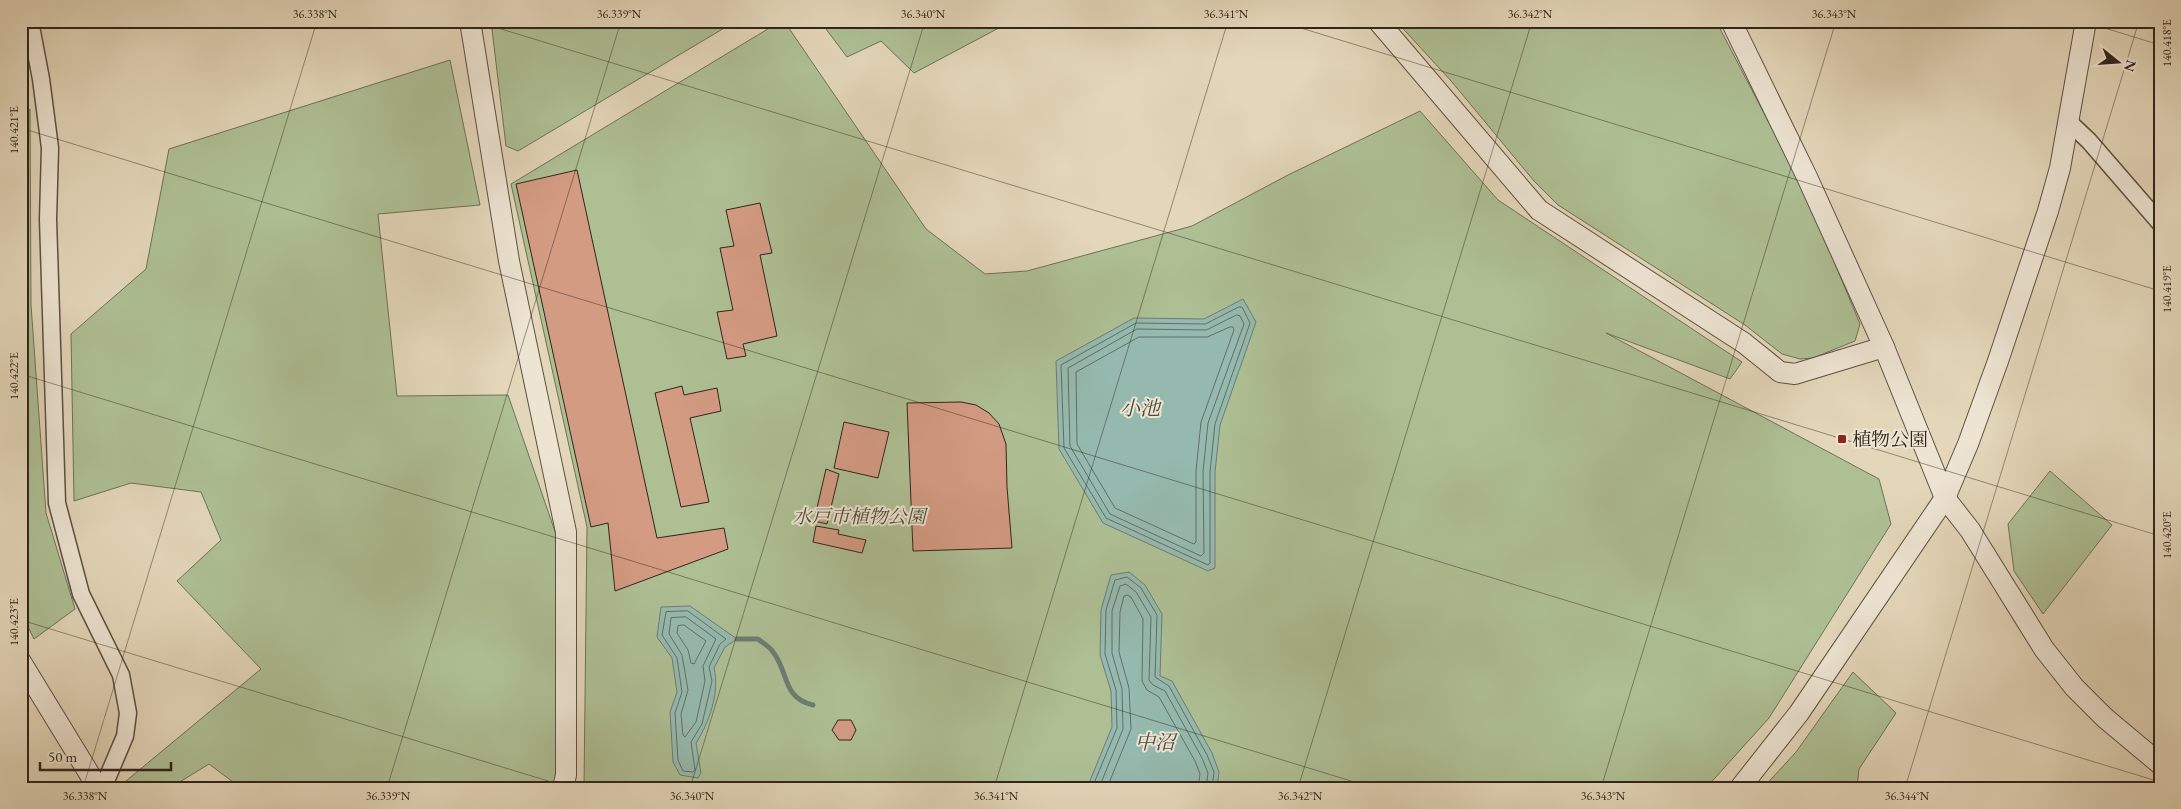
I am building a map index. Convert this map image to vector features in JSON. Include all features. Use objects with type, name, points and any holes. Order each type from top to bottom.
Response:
[{"type":"street","points":[[30,21],[41,79],[50,148],[48,219],[57,503],[81,594],[121,675],[128,713],[125,736],[103,788]]},
{"type":"street","points":[[470,21],[508,261],[566,532],[566,766],[563,788]]},
{"type":"street","points":[[1378,21],[1539,210],[1582,240],[1722,328],[1780,372],[1795,374],[1884,348]]},
{"type":"street","points":[[1730,21],[1807,177],[1884,348],[1945,498],[1970,530],[2044,649],[2074,687],[2105,718],[2160,764]]},
{"type":"street","points":[[1740,788],[1799,713],[1945,498],[1968,444],[1998,361],[2045,220],[2060,168],[2086,21]]},
{"type":"street","points":[[2069,122],[2089,141],[2160,224]]},
{"type":"street","points":[[21,662],[98,788]]},
{"type":"green space","points":[[491,21],[736,21],[518,151],[506,146]]},
{"type":"green space","name":"水戸市植物公園","points":[[781,21],[784,21],[926,229],[985,274],[1027,271],[1192,226],[1288,175],[1420,111],[1498,200],[1742,362],[1730,379],[1606,333],[1879,479],[1891,524],[1769,718],[1706,788],[584,788],[587,527],[511,184]]},
{"type":"green space","points":[[820,21],[1012,21],[914,73],[881,41],[847,57]]},
{"type":"green space","points":[[1396,21],[1716,21],[1807,196],[1860,324],[1855,341],[1813,358],[1800,359],[1782,354],[1745,325],[1558,205],[1534,181],[1452,82]]},
{"type":"green space","points":[[450,60],[480,205],[378,214],[397,396],[508,395],[561,549],[556,788],[241,788],[209,764],[170,788],[125,788],[120,786],[261,669],[177,581],[221,540],[201,492],[131,483],[74,501],[71,334],[146,269],[169,149]]},
{"type":"green space","points":[[30,109],[31,305],[46,513],[75,609],[34,639],[21,613],[21,116]]},
{"type":"green space","points":[[2050,471],[2112,525],[2043,614],[2014,571],[2008,524]]},
{"type":"green space","points":[[1853,672],[1896,713],[1859,769],[1857,788],[1763,788],[1796,752]]},
{"type":"water","name":"小池","points":[[1243,299],[1256,322],[1220,425],[1215,472],[1215,568],[1208,571],[1103,523],[1059,449],[1056,361],[1134,318],[1204,319]]},
{"type":"water","name":"中沼","points":[[1129,572],[1145,585],[1162,614],[1160,676],[1172,681],[1212,753],[1219,772],[1217,788],[1087,788],[1112,727],[1111,691],[1100,655],[1101,610],[1111,575]]},
{"type":"water","points":[[690,606],[737,639],[725,647],[714,668],[716,687],[712,707],[696,743],[701,773],[698,778],[680,775],[673,762],[670,712],[677,692],[672,658],[657,637],[661,607]]},
{"type":"building","points":[[577,170],[657,538],[724,528],[728,549],[615,591],[608,523],[591,527],[516,184]]},
{"type":"building","points":[[760,203],[772,253],[760,255],[777,336],[743,344],[746,356],[727,359],[717,312],[733,310],[720,248],[734,246],[726,210]]},
{"type":"building","points":[[682,386],[684,395],[717,388],[721,411],[690,418],[709,502],[681,507],[655,393]]},
{"type":"building","points":[[961,402],[976,405],[989,413],[999,424],[1006,444],[1012,548],[913,551],[907,403]]},
{"type":"building","points":[[844,422],[889,432],[878,478],[834,468]]},
{"type":"building","points":[[826,469],[839,474],[827,524],[814,521]]},
{"type":"building","points":[[816,526],[839,530],[838,534],[866,540],[862,553],[813,542]]},
{"type":"building","points":[[838,720],[851,720],[856,730],[851,740],[839,740],[832,730]]},
{"type":"waterway","points":[[737,639],[758,639],[772,650],[782,668],[787,683],[796,697],[803,702],[813,705]]},
{"type":"place","name":"植物公園","points":[[1842,439]]}]
